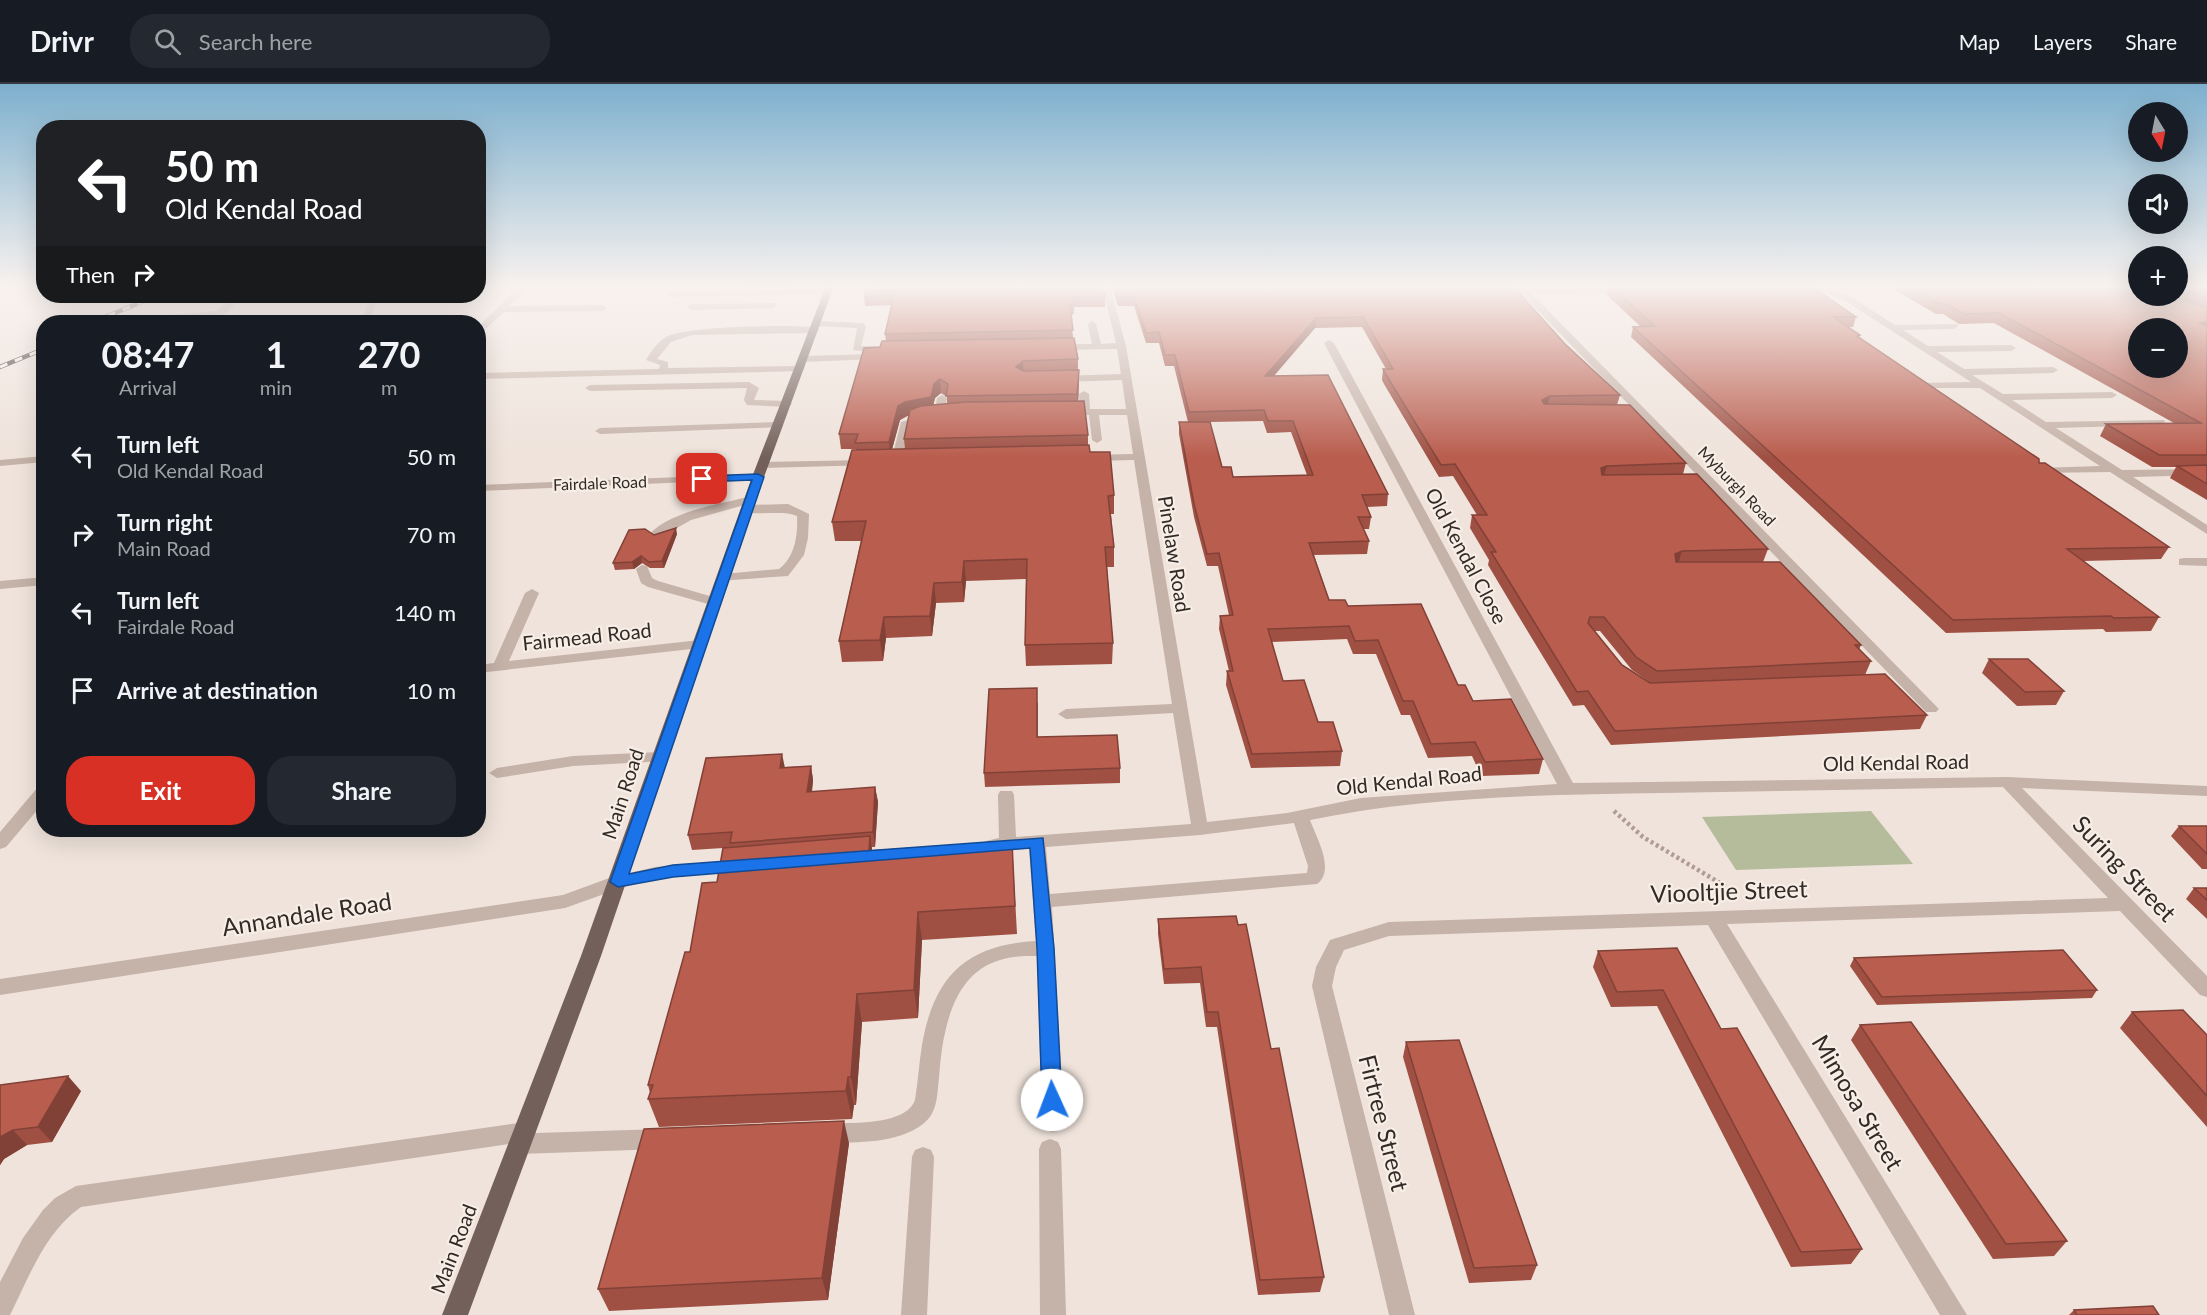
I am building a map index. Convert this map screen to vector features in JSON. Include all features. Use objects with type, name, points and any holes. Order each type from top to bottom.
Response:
[{"type":"main road","name":"Main Road","points":[[455,1315],[618,882],[749,504],[810,343]]},
{"type":"street","points":[[655,386],[665,364],[651,360],[661,343]]},
{"type":"street","points":[[486,376],[662,372],[802,363],[896,353],[856,348],[857,343]]},
{"type":"street","name":"Old Kendal Close","points":[[1329,343],[1568,789]]},
{"type":"street","name":"Myburgh Road","points":[[1575,343],[1931,709]]},
{"type":"street","points":[[1916,343],[2207,530]]},
{"type":"street","points":[[1044,346],[1121,346]]},
{"type":"street","name":"Pinelaw Road","points":[[1121,346],[1200,829]]},
{"type":"street","points":[[1924,349],[2011,348]]},
{"type":"street","points":[[1959,372],[2054,370]]},
{"type":"street","points":[[1046,379],[1126,377]]},
{"type":"street","points":[[590,388],[749,385],[754,388],[749,400],[751,403],[787,404]]},
{"type":"street","points":[[1918,386],[1979,385]]},
{"type":"street","points":[[1084,394],[1097,440]]},
{"type":"street","points":[[1998,397],[2112,395]]},
{"type":"street","name":"Fairdale Road","points":[[486,488],[892,462],[906,422],[945,414],[942,398]]},
{"type":"street","points":[[1622,411],[1641,411]]},
{"type":"street","points":[[1051,412],[1132,412]]},
{"type":"street","points":[[2041,424],[2160,422]]},
{"type":"street","points":[[600,431],[778,425]]},
{"type":"street","points":[[1082,459],[1138,457]]},
{"type":"street","points":[[0,463],[36,460]]},
{"type":"street","points":[[2039,471],[2207,472]]},
{"type":"street","points":[[1688,481],[1708,480]]},
{"type":"street","points":[[655,535],[680,522],[749,504],[788,508],[803,514],[804,525],[795,562],[791,568],[783,573],[723,578]]},
{"type":"street","points":[[2184,562],[2207,562]]},
{"type":"street","points":[[1777,568],[1794,568]]},
{"type":"street","points":[[642,569],[645,580],[653,584],[715,602]]},
{"type":"street","points":[[0,585],[36,581]]},
{"type":"street","points":[[499,667],[532,593]]},
{"type":"street","name":"Fairmead Road","points":[[486,668],[700,644]]},
{"type":"street","points":[[1886,681],[1903,680]]},
{"type":"street","points":[[1066,714],[1179,708]]},
{"type":"street","points":[[497,773],[573,761],[660,757]]},
{"type":"street","name":"Old Kendal Road","points":[[974,847],[1200,829],[1300,816],[1361,804],[1431,797],[1568,789],[2007,782],[2207,791]]},
{"type":"street","name":"Suring Street","points":[[2007,782],[2207,989]]},
{"type":"street","points":[[1006,795],[1008,844]]},
{"type":"street","points":[[0,843],[36,800]]},
{"type":"street","points":[[1042,901],[1311,879],[1316,876],[1317,866],[1300,816]]},
{"type":"street","points":[[1037,842],[1046,948],[1053,1122]]},
{"type":"street","points":[[618,882],[662,873],[754,865]]},
{"type":"street","name":"Annandale Road","points":[[0,987],[565,901],[618,882]]},
{"type":"street","name":"Viooltjie Street","points":[[1337,945],[1389,929],[2124,904]]},
{"type":"street","name":"Mimosa Street","points":[[1713,918],[1954,1315]]},
{"type":"street","name":"Firtree Street","points":[[1337,945],[1326,967],[1322,986],[1402,1315]]},
{"type":"street","points":[[801,1134],[886,1128],[915,1118],[926,1102],[931,1044],[939,1011],[947,996],[962,977],[981,960],[993,954],[1046,948]]},
{"type":"street","points":[[0,1308],[49,1219],[64,1203],[76,1197],[523,1138],[684,1138]]},
{"type":"street","points":[[1050,1149],[1053,1315]]},
{"type":"street","points":[[914,1315],[923,1156]]},
{"type":"path","points":[[1612,808],[1643,837],[1740,895],[1754,917]]},
{"type":"green space","points":[[1871,811],[1913,864],[1736,870],[1702,817]]},
{"type":"building","points":[[881,343],[1075,343],[1078,359],[1023,361],[1016,367],[1023,371],[1079,370],[1077,394],[946,396],[948,384],[940,379],[934,384],[931,397],[905,402],[898,406],[889,442],[855,443],[858,434],[839,434],[864,348],[880,347]]},
{"type":"building","points":[[1162,343],[1294,343],[1265,376],[1328,375],[1388,494],[1362,495],[1371,517],[1358,517],[1369,541],[1309,543],[1329,600],[1345,600],[1348,606],[1421,604],[1458,685],[1465,685],[1473,701],[1511,699],[1543,759],[1485,762],[1475,742],[1431,744],[1413,701],[1403,701],[1378,640],[1355,641],[1349,626],[1268,629],[1283,681],[1304,680],[1318,722],[1333,722],[1342,751],[1252,754],[1227,671],[1233,671],[1220,616],[1233,615],[1219,553],[1207,554],[1194,504],[1179,422],[1210,422],[1222,467],[1231,467],[1233,477],[1313,475],[1293,421],[1268,421],[1264,410],[1189,412],[1175,355],[1165,355]]},
{"type":"building","points":[[1378,343],[1565,343],[1620,395],[1550,396],[1542,400],[1544,404],[1630,405],[1686,463],[1607,466],[1601,468],[1602,475],[1697,474],[1768,549],[1682,551],[1675,554],[1676,562],[1780,562],[1861,645],[1855,645],[1871,661],[1657,671],[1636,657],[1604,617],[1590,617],[1588,623],[1622,665],[1650,683],[1885,674],[1927,715],[1615,731],[1588,691],[1577,692],[1491,552],[1496,552],[1472,515],[1487,515],[1455,464],[1441,465],[1383,369],[1393,369]]},
{"type":"building","points":[[1651,343],[1868,343],[2039,459],[2039,463],[2045,463],[2169,547],[2067,549],[2159,617],[1953,620]]},
{"type":"building","points":[[2055,343],[2128,343],[2128,378],[2188,378],[2188,343],[2207,343],[2207,455],[2159,455],[2106,424],[2201,423]]},
{"type":"building","points":[[1084,401],[1088,435],[904,439],[910,410],[921,406],[966,402]]},
{"type":"building","points":[[1089,445],[1090,452],[1110,452],[1114,495],[1108,496],[1114,547],[1105,547],[1113,643],[1025,645],[1027,559],[964,561],[962,582],[934,583],[930,616],[884,617],[880,640],[839,641],[866,521],[832,522],[852,450]]},
{"type":"building","points":[[2207,465],[2207,484],[2177,466]]},
{"type":"building","points":[[676,528],[662,561],[649,562],[641,556],[632,562],[613,563],[629,530],[645,529],[654,535]]},
{"type":"building","points":[[1989,659],[2028,659],[2064,691],[2025,692]]},
{"type":"building","points":[[1037,688],[1037,737],[1117,735],[1120,768],[984,773],[989,689]]},
{"type":"building","points":[[782,754],[780,768],[811,766],[807,792],[875,787],[873,832],[730,843],[732,832],[688,835],[706,758]]},
{"type":"building","points":[[2179,826],[2207,826],[2207,854]]},
{"type":"building","points":[[870,836],[869,851],[1012,842],[1015,906],[918,912],[914,990],[857,994],[851,1077],[848,1077],[846,1091],[648,1099],[653,1085],[648,1085],[685,952],[690,952],[702,883],[717,882],[723,848]]},
{"type":"building","points":[[2194,888],[2207,888],[2207,900]]},
{"type":"building","points":[[1236,916],[1238,925],[1246,924],[1271,1049],[1279,1048],[1324,1277],[1260,1280],[1218,1012],[1207,1012],[1201,967],[1164,969],[1158,919]]},
{"type":"building","points":[[1677,948],[1721,1029],[1737,1028],[1862,1249],[1801,1252],[1663,990],[1617,992],[1598,951]]},
{"type":"building","points":[[2063,950],[2097,990],[1882,997],[1854,958]]},
{"type":"building","points":[[2183,1010],[2207,1035],[2207,1096],[2132,1012]]},
{"type":"building","points":[[1911,1022],[2067,1241],[2006,1244],[1860,1025]]},
{"type":"building","points":[[1459,1040],[1537,1265],[1474,1268],[1406,1042]]},
{"type":"building","points":[[68,1076],[38,1127],[13,1130],[0,1137],[0,1085]]},
{"type":"building","points":[[844,1121],[822,1278],[598,1289],[644,1129]]},
{"type":"building","points":[[2153,1306],[2159,1315],[2077,1315],[2074,1310]]},
{"type":"railway","points":[[0,367],[36,352]]},
{"type":"route","points":[[702,479],[758,477],[618,882],[673,871],[1037,842],[1046,948],[1052,1100]]}]
